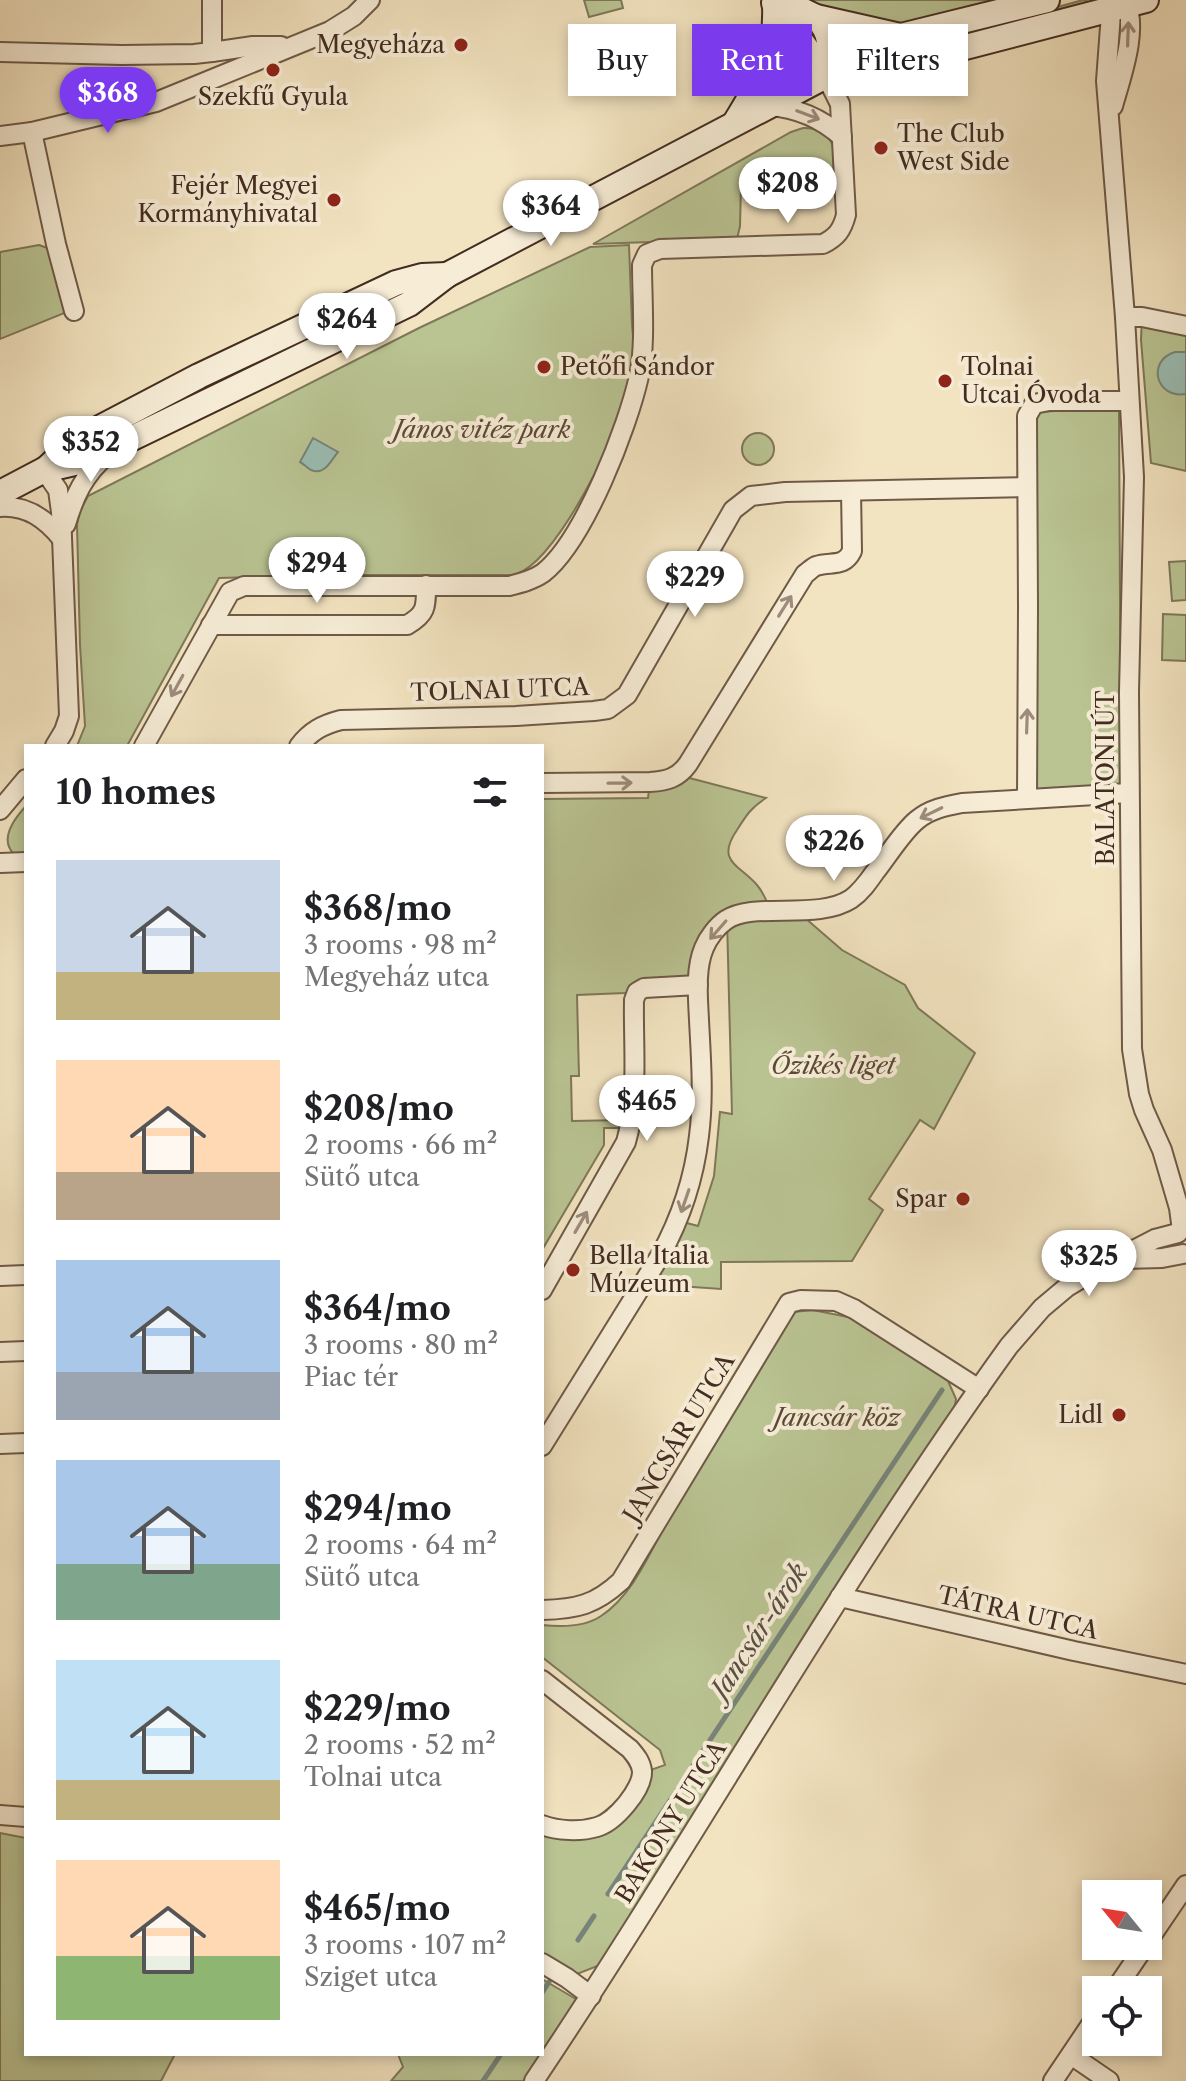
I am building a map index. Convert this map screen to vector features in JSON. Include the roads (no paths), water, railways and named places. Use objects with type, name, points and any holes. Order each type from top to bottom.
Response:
[{"type":"main road","points":[[950,24],[1047,0]]},
{"type":"main road","points":[[776,2],[816,17],[847,24]]},
{"type":"main road","points":[[776,2],[826,76]]},
{"type":"main road","points":[[735,123],[769,62],[775,32],[776,2]]},
{"type":"main road","points":[[0,493],[44,470],[87,460],[409,304],[447,275],[826,76],[877,70],[1124,3]]},
{"type":"main road","points":[[816,17],[826,28],[829,39],[826,76]]},
{"type":"main road","points":[[44,470],[77,440],[199,376],[396,283],[422,276],[447,275]]},
{"type":"street","points":[[212,0],[212,52]]},
{"type":"street","points":[[0,136],[32,132],[156,102],[330,31],[354,16],[370,0]]},
{"type":"street","name":"BALATONI ÚT","points":[[1124,3],[1106,81],[1134,477],[1129,692],[1133,1063],[1144,1110],[1162,1150],[1179,1208],[1182,1224],[1178,1240],[1185,1256]]},
{"type":"street","points":[[0,52],[194,54],[253,46],[293,46]]},
{"type":"street","points":[[145,744],[230,592],[244,586],[509,586],[541,574],[555,562],[595,497],[634,393],[641,360],[642,265],[645,256],[660,249],[823,244],[842,229],[846,215],[840,104],[826,76]]},
{"type":"street","points":[[769,106],[809,114],[842,137]]},
{"type":"street","points":[[32,132],[74,311]]},
{"type":"street","points":[[1125,317],[1142,317],[1186,326]]},
{"type":"street","points":[[1027,799],[1027,416],[1034,404],[1049,401],[1128,401]]},
{"type":"street","points":[[62,539],[70,509],[84,480],[95,465],[119,445]]},
{"type":"street","points":[[44,470],[58,490],[62,539],[69,716],[56,744]]},
{"type":"street","name":"TOLNAI UTCA","points":[[301,744],[325,724],[341,720],[516,716],[608,709],[627,695],[733,510],[751,496],[766,493],[1026,487]]},
{"type":"street","points":[[544,783],[667,781],[678,775],[688,764],[805,574],[815,566],[843,563],[848,559],[852,551],[851,491]]},
{"type":"street","points":[[0,507],[11,506],[43,518],[62,539]]},
{"type":"street","points":[[211,625],[407,625],[419,618],[426,607],[426,585]]},
{"type":"street","points":[[0,810],[24,781]]},
{"type":"street","points":[[544,1443],[660,1256],[674,1231],[688,1194],[695,1165],[702,1102],[698,985],[704,947],[710,937],[727,919],[751,912],[825,908],[849,900],[862,890],[916,820],[941,807],[962,803],[1129,793]]},
{"type":"street","points":[[0,863],[24,862]]},
{"type":"street","points":[[544,1286],[626,1142],[632,1112],[634,1000],[637,992],[644,988],[698,985]]},
{"type":"street","name":"BALATONI ÚT","points":[[1162,1150],[1186,1185]]},
{"type":"street","name":"BAKONY UTCA","points":[[534,2081],[591,1996],[971,1384],[1042,1308],[1067,1287],[1182,1224]]},
{"type":"street","name":"BAKONY UTCA","points":[[1118,1259],[1185,1256]]},
{"type":"street","points":[[0,1276],[24,1275]]},
{"type":"street","name":"JANCSÁR UTCA","points":[[544,1610],[578,1607],[594,1602],[621,1581],[789,1303],[801,1300],[836,1301],[854,1309],[971,1384]]},
{"type":"street","points":[[0,1352],[24,1351]]},
{"type":"street","points":[[0,1444],[24,1443]]},
{"type":"street","name":"TÁTRA UTCA","points":[[840,1597],[1186,1674]]},
{"type":"street","points":[[544,1684],[630,1749],[639,1760],[642,1773],[639,1786],[612,1820],[598,1827],[556,1830],[544,1826]]},
{"type":"street","points":[[0,1815],[24,1817]]},
{"type":"street","points":[[1162,1920],[1186,1885]]},
{"type":"street","points":[[544,1964],[591,1996]]},
{"type":"street","points":[[1053,2081],[1082,2038]]},
{"type":"street","points":[[1071,2055],[1109,2081]]},
{"type":"water","points":[[1175,352],[1186,352],[1186,394],[1168,391],[1158,378],[1160,363]]},
{"type":"water","points":[[313,438],[338,452],[320,471],[311,470],[300,462]]},
{"type":"waterway","name":"Jancsár-árok","points":[[608,1894],[942,1390]]},
{"type":"waterway","name":"Jancsár-árok","points":[[578,1940],[594,1916]]},
{"type":"waterway","name":"Jancsár-árok","points":[[544,1990],[549,1982]]},
{"type":"waterway","name":"Jancsár-árok","points":[[483,2081],[500,2056]]},
{"type":"place","name":"Megyeháza","points":[[461,45]]},
{"type":"place","name":"Szekfű Gyula","points":[[273,70]]},
{"type":"place","name":"The Club West Side","points":[[881,148]]},
{"type":"place","name":"Fejér Megyei Kormányhivatal","points":[[334,200]]},
{"type":"place","name":"Petőfi Sándor","points":[[544,367]]},
{"type":"place","name":"Tolnai Utcai Óvoda","points":[[945,381]]},
{"type":"place","name":"Spar","points":[[963,1199]]},
{"type":"place","name":"Bella Italia Múzeum","points":[[573,1270]]},
{"type":"place","name":"Lidl","points":[[1119,1415]]},
{"type":"park label","name":"János vitéz park","points":[[482,430]]},
{"type":"park label","name":"Őzikés liget","points":[[833,1066]]},
{"type":"park label","name":"Jancsár köz","points":[[837,1418]]}]
